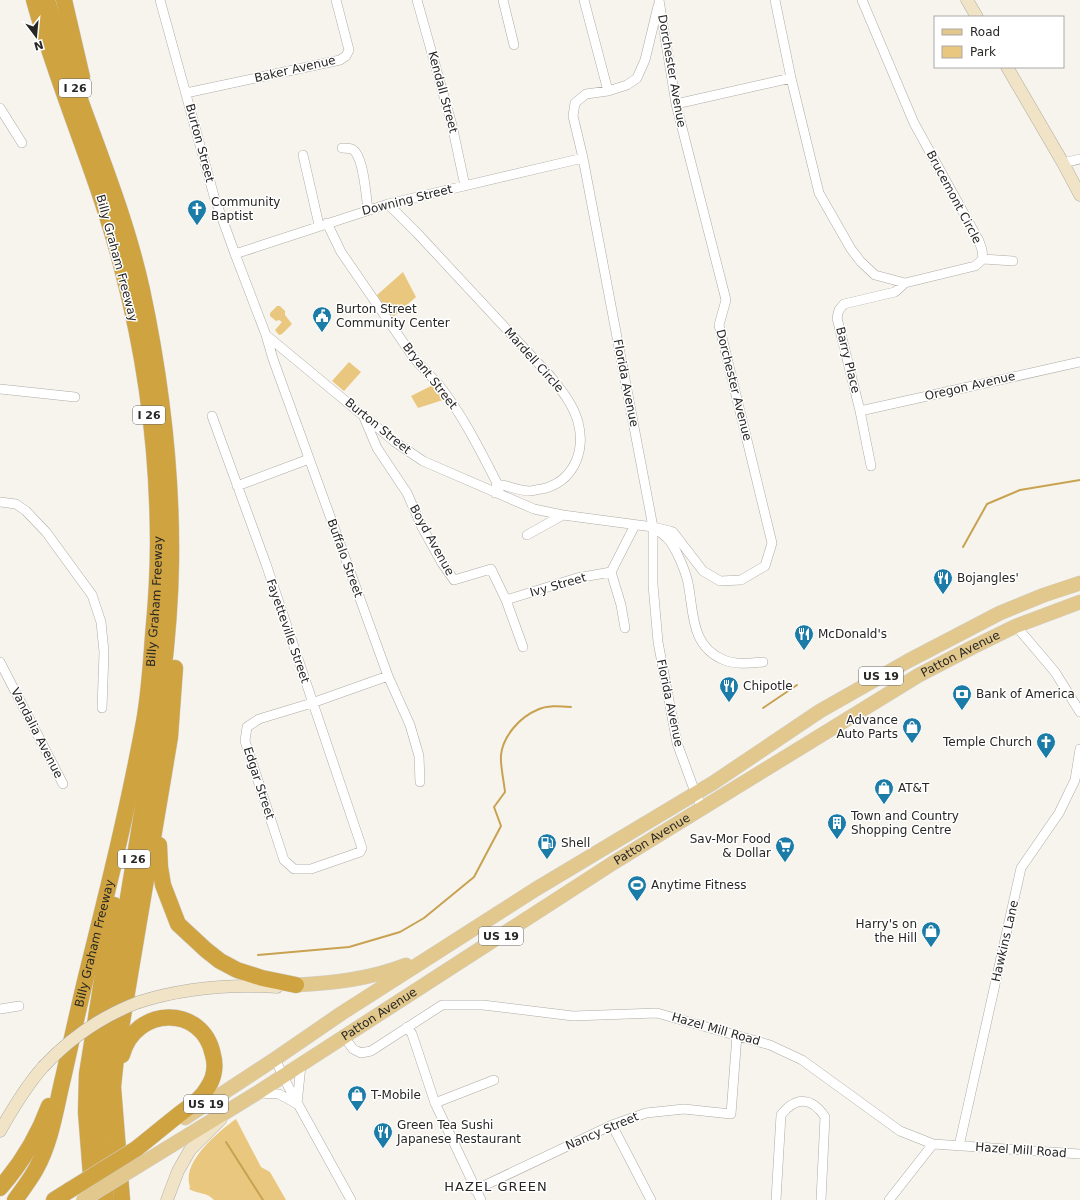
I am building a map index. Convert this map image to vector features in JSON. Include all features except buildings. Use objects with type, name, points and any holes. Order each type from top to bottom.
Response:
[{"type":"highway","points":[[23,0],[70,129],[84,162],[91,168]]},
{"type":"highway","name":"Billy Graham Freeway","points":[[15,1200],[36,1169],[51,1130],[82,993],[119,846],[144,720],[156,598],[158,544],[152,434],[135,324],[122,265],[91,168],[42,31],[34,0]]},
{"type":"highway","name":"Billy Graham Freeway","points":[[48,0],[69,72],[124,224],[141,287],[156,367],[165,434],[171,518],[171,562],[163,681],[100,1071],[99,1105],[106,1200]]},
{"type":"highway","points":[[64,0],[74,50],[85,91],[109,162],[107,174]]},
{"type":"highway","points":[[122,1200],[114,1087],[116,1058],[170,737],[178,613],[178,536],[171,518]]},
{"type":"highway","points":[[160,796],[162,805],[159,829],[160,867],[163,885],[178,924],[220,961],[237,970],[262,978],[296,985]]},
{"type":"highway","points":[[93,1200],[86,1112],[87,1074],[122,856],[119,846]]},
{"type":"highway","points":[[115,1098],[124,1048],[128,1040],[139,1027],[161,1018],[177,1018],[192,1024],[205,1035],[212,1050],[214,1059],[214,1073],[208,1088],[199,1098],[136,1149]]},
{"type":"highway","points":[[0,1188],[16,1169],[29,1148],[42,1124],[56,1089],[62,1082]]},
{"type":"highway","name":"Patton Avenue","points":[[54,1200],[136,1149]]},
{"type":"main road","name":"Patton Avenue","points":[[136,1149],[275,1059],[342,1013],[532,892],[695,792],[713,783],[820,711],[908,661],[1000,613],[1080,583]]},
{"type":"main road","name":"Patton Avenue","points":[[83,1200],[257,1093],[613,863],[919,675],[1016,626],[1080,602]]},
{"type":"main road","name":"Patton Avenue","points":[[296,985],[331,984],[375,975],[395,969],[438,952]]},
{"type":"street","name":"Burton Street","points":[[160,0],[214,196],[266,335],[362,413],[395,442],[423,460],[534,509],[563,515],[653,527]]},
{"type":"street","name":"Baker Avenue","points":[[186,93],[340,60],[346,56],[349,50],[336,0]]},
{"type":"street","name":"Kendall Street","points":[[417,0],[452,125],[465,186]]},
{"type":"street","points":[[503,0],[514,45]]},
{"type":"street","points":[[584,0],[608,91]]},
{"type":"street","name":"Florida Avenue","points":[[659,0],[645,60],[636,78],[627,85],[608,91],[586,94],[575,103],[573,116],[583,158],[653,527],[653,585],[658,642],[677,743],[702,808]]},
{"type":"street","name":"Dorchester Avenue","points":[[653,527],[672,532],[703,571],[720,581],[741,580],[765,566],[772,543],[719,325],[726,300],[676,104],[659,0]]},
{"type":"street","name":"Brucemont Circle","points":[[775,0],[791,78],[819,193],[851,249],[861,262],[875,275],[905,283],[975,266],[983,259],[979,241],[914,123],[862,0]]},
{"type":"street","points":[[968,0],[976,16]]},
{"type":"street","points":[[1008,68],[1080,195]]},
{"type":"street","points":[[676,104],[791,78]]},
{"type":"street","points":[[0,108],[22,143]]},
{"type":"street","points":[[342,148],[349,148],[356,152],[361,164],[368,210]]},
{"type":"street","name":"Bryant Street","points":[[303,155],[323,224],[414,358],[423,370],[438,385],[458,412],[497,482],[495,493]]},
{"type":"street","name":"Downing Street","points":[[235,254],[388,204],[583,158]]},
{"type":"street","points":[[1063,163],[1080,159]]},
{"type":"street","name":"Mardell Circle","points":[[388,204],[418,234],[551,377],[568,400],[578,422],[581,443],[573,469],[564,479],[551,487],[529,491],[502,485],[495,493]]},
{"type":"street","points":[[983,259],[1013,261]]},
{"type":"street","name":"Barry Place","points":[[860,411],[838,318],[839,310],[844,304],[895,292],[905,283]]},
{"type":"street","name":"Buffalo Street","points":[[266,335],[273,359],[388,676],[410,726],[419,756],[420,782]]},
{"type":"street","name":"Oregon Avenue","points":[[860,411],[1080,362]]},
{"type":"street","points":[[0,389],[75,397]]},
{"type":"street","points":[[860,411],[871,466]]},
{"type":"street","name":"Boyd Avenue","points":[[362,413],[377,448],[407,493],[422,527],[442,563],[454,580],[491,569],[506,600],[523,647]]},
{"type":"street","name":"Fayetteville Street","points":[[212,416],[266,564],[362,848],[360,852],[311,869],[294,869],[284,860]]},
{"type":"street","points":[[237,486],[309,459]]},
{"type":"street","points":[[0,502],[16,504],[26,510],[46,532],[92,595],[101,622],[104,652],[102,708]]},
{"type":"street","points":[[527,535],[563,515]]},
{"type":"street","points":[[625,628],[622,605],[611,572],[635,525]]},
{"type":"street","points":[[653,527],[669,540],[681,561],[688,582],[690,603],[700,640],[712,652],[724,660],[741,663],[763,662]]},
{"type":"street","name":"Ivy Street","points":[[506,600],[577,578],[611,572]]},
{"type":"street","points":[[1016,626],[1055,672],[1080,712]]},
{"type":"street","name":"Vandalia Avenue","points":[[0,662],[63,784]]},
{"type":"street","points":[[312,703],[388,676]]},
{"type":"street","name":"Edgar Street","points":[[284,860],[245,741],[247,727],[260,719],[312,703]]},
{"type":"street","name":"Hawkins Lane","points":[[959,1146],[1021,868],[1059,813],[1075,780],[1080,749]]},
{"type":"street","name":"Patton Avenue","points":[[0,1131],[33,1078],[43,1067],[63,1047],[82,1032],[113,1013],[139,1002],[166,994],[200,988],[250,986],[282,987],[296,985]]},
{"type":"street","name":"Hazel Mill Road","points":[[344,1037],[353,1049],[361,1053],[371,1050],[442,1005],[483,1006],[573,1016],[657,1013],[770,1045],[802,1060],[900,1131],[933,1144],[1080,1154]]},
{"type":"street","points":[[0,1008],[19,1006]]},
{"type":"street","points":[[407,1027],[412,1034],[435,1103],[481,1200]]},
{"type":"street","name":"Nancy Street","points":[[475,1190],[612,1125],[646,1112],[684,1109],[730,1114],[737,1035]]},
{"type":"street","points":[[275,1059],[297,1104],[351,1200]]},
{"type":"street","points":[[297,1104],[301,1065]]},
{"type":"street","points":[[435,1103],[494,1080]]},
{"type":"street","points":[[257,1093],[279,1094],[297,1104]]},
{"type":"street","points":[[776,1200],[781,1115],[787,1107],[806,1100],[819,1108],[825,1117],[821,1200]]},
{"type":"street","name":"Patton Avenue","points":[[167,1200],[178,1171],[190,1150],[214,1125],[239,1104]]},
{"type":"street","points":[[612,1125],[651,1200]]},
{"type":"street","points":[[889,1200],[933,1144]]},
{"type":"green space","points":[[403,272],[416,297],[392,318],[377,295]]},
{"type":"green space","points":[[277,306],[280,306],[285,311],[285,315],[292,324],[279,335],[275,330],[282,322],[279,320],[276,321],[270,316],[270,313]]},
{"type":"green space","points":[[349,362],[361,372],[344,391],[332,381]]},
{"type":"green space","points":[[433,385],[443,400],[418,408],[411,396]]},
{"type":"green space","points":[[236,1119],[261,1167],[270,1172],[286,1200],[214,1200],[205,1194],[189,1189],[191,1168],[196,1158],[211,1140]]},
{"type":"waterway","points":[[963,547],[987,504],[1020,490],[1080,480]]},
{"type":"waterway","points":[[763,708],[797,685]]},
{"type":"waterway","points":[[258,955],[349,947],[400,932],[424,918],[474,877],[501,826],[494,807],[505,792],[501,755],[505,741],[513,728],[524,717],[541,708],[558,706],[571,707]]},
{"type":"waterway","points":[[226,1142],[263,1200]]},
{"type":"place","name":"Community Baptist","points":[[197,226]]},
{"type":"place","name":"Burton Street Community Center","points":[[322,333]]},
{"type":"place","name":"Bojangles'","points":[[943,595]]},
{"type":"place","name":"McDonald's","points":[[804,651]]},
{"type":"place","name":"Chipotle","points":[[729,703]]},
{"type":"place","name":"Bank of America","points":[[962,711]]},
{"type":"place","name":"Advance Auto Parts","points":[[912,744]]},
{"type":"place","name":"Temple Church","points":[[1046,759]]},
{"type":"place","name":"AT&T","points":[[884,805]]},
{"type":"place","name":"Town and Country Shopping Centre","points":[[837,840]]},
{"type":"place","name":"Shell","points":[[547,860]]},
{"type":"place","name":"Sav-Mor Food & Dollar","points":[[785,863]]},
{"type":"place","name":"Anytime Fitness","points":[[637,902]]},
{"type":"place","name":"Harry's on the Hill","points":[[931,948]]},
{"type":"place","name":"T-Mobile","points":[[357,1112]]},
{"type":"place","name":"Green Tea Sushi Japanese Restaurant","points":[[383,1149]]},
{"type":"district","name":"HAZEL GREEN","points":[[496,1186]]}]
